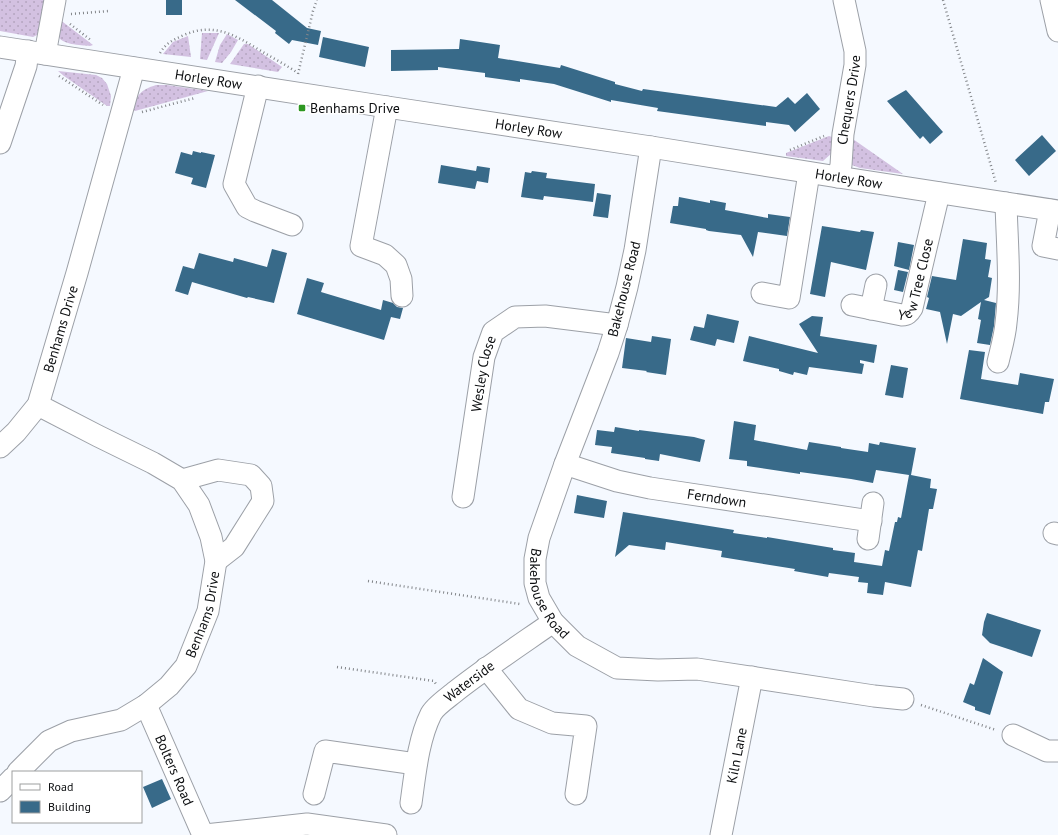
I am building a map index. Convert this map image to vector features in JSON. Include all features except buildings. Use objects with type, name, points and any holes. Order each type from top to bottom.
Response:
[{"type":"street","name":"Chequers Drive","points":[[838,177],[841,165],[843,134],[855,65],[855,51],[844,0]]},
{"type":"street","points":[[1051,0],[1058,31]]},
{"type":"street","points":[[0,143],[26,66],[36,52],[56,11]]},
{"type":"street","name":"Horley Row","points":[[0,46],[134,68],[258,86],[297,83],[387,107],[1054,210]]},
{"type":"street","name":"Benhams Drive","points":[[0,447],[16,432],[38,404],[77,273],[134,68]]},
{"type":"street","points":[[258,86],[234,184],[247,206],[255,211],[292,225]]},
{"type":"street","points":[[387,107],[362,246],[385,254],[396,265],[401,278],[402,296]]},
{"type":"street","name":"Bakehouse Road","points":[[651,147],[635,250],[617,325],[539,538],[534,559],[535,583],[539,598],[553,622],[577,646],[617,668],[658,670],[697,669],[903,699]]},
{"type":"street","points":[[762,292],[789,298],[809,173]]},
{"type":"street","name":"Yew Tree Close","points":[[876,285],[861,307],[902,315],[906,315],[910,312],[940,193]]},
{"type":"street","points":[[998,362],[1006,323],[1008,276],[1002,202]]},
{"type":"street","points":[[1054,210],[1043,246],[1058,249]]},
{"type":"street","name":"Wesley Close","points":[[463,497],[484,357],[493,332],[515,317],[545,316],[617,325]]},
{"type":"street","name":"Benhams Drive","points":[[19,771],[49,741],[71,730],[121,720],[146,704],[169,686],[186,666],[208,611],[216,561],[200,505],[182,480],[38,404]]},
{"type":"street","name":"Ferndown","points":[[565,464],[617,481],[650,488],[870,521]]},
{"type":"street","points":[[182,480],[218,470],[251,475],[262,486],[263,501],[234,547],[216,561]]},
{"type":"street","name":"Waterside","points":[[411,804],[416,764],[425,730],[432,712],[486,668],[553,622]]},
{"type":"street","points":[[486,668],[520,709],[552,723],[586,726],[576,794]]},
{"type":"street","name":"Kiln Lane","points":[[721,835],[752,677]]},
{"type":"street","name":"Bolters Road","points":[[146,704],[204,835]]},
{"type":"street","points":[[1013,736],[1046,751],[1058,751]]},
{"type":"street","points":[[314,794],[325,751],[416,764]]},
{"type":"street","points":[[0,791],[12,779]]},
{"type":"street","points":[[204,835],[306,824],[386,835]]},
{"type":"path","points":[[159,55],[163,48],[172,40],[191,32],[200,30],[217,30],[228,32],[240,38],[297,83],[313,11],[317,0]]},
{"type":"path","points":[[943,0],[1002,202]]},
{"type":"path","points":[[56,11],[67,14],[109,11]]},
{"type":"path","points":[[56,11],[92,42]]},
{"type":"path","points":[[784,152],[824,136]]},
{"type":"path","points":[[368,581],[520,604],[539,598]]},
{"type":"path","points":[[337,667],[434,681],[447,699]]},
{"type":"path","points":[[903,699],[1013,736]]},
{"type":"shaded area","points":[[0,0],[48,0],[39,34],[33,37],[0,31]]},
{"type":"shaded area","points":[[59,19],[93,45],[76,45],[63,41],[58,35]]},
{"type":"shaded area","points":[[202,33],[219,33],[207,60],[200,59]]},
{"type":"shaded area","points":[[227,34],[238,40],[222,63],[215,62],[220,45]]},
{"type":"shaded area","points":[[188,36],[191,57],[163,54],[173,42]]},
{"type":"shaded area","points":[[244,44],[248,44],[282,67],[278,72],[230,64]]},
{"type":"shaded area","points":[[58,71],[96,75],[102,78],[107,84],[111,96],[110,106],[107,106]]},
{"type":"shaded area","points":[[156,85],[167,85],[208,91],[135,111],[133,109],[140,93]]},
{"type":"shaded area","points":[[829,136],[835,138],[832,153],[823,161],[786,156],[786,153]]},
{"type":"shaded area","points":[[850,137],[903,174],[860,168],[852,165],[847,153]]},
{"type":"place","name":"Benhams Drive","points":[[302,108]]}]
